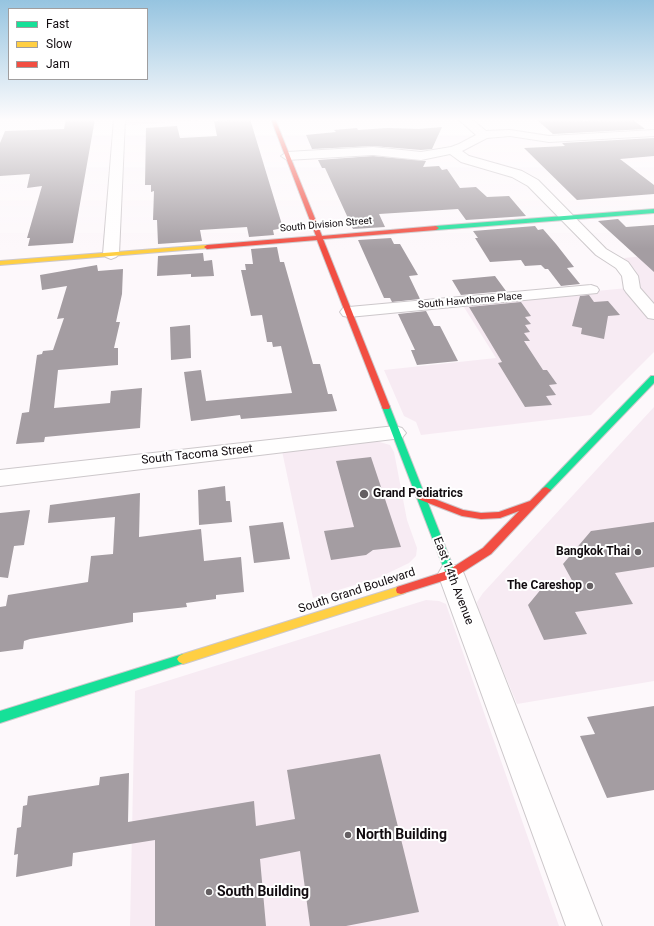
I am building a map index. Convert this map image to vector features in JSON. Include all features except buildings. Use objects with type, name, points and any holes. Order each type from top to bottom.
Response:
[{"type":"street","points":[[111,254],[117,162]]},
{"type":"street","name":"East 14th Avenue","points":[[290,162],[451,574],[584,926]]},
{"type":"street","points":[[476,162],[517,174],[533,183],[601,252],[622,265],[630,276],[632,289],[654,314]]},
{"type":"street","name":"South Division Street","points":[[0,263],[654,211]]},
{"type":"street","name":"South Hawthorne Place","points":[[349,312],[591,290]]},
{"type":"street","name":"South Grand Boulevard","points":[[0,717],[451,574],[487,551],[654,378]]},
{"type":"street","name":"South Tacoma Street","points":[[0,478],[395,433]]},
{"type":"street","points":[[421,497],[462,513],[481,516],[500,515],[535,502]]},
{"type":"shaded area","points":[[654,255],[654,352],[591,415],[421,435],[416,422],[404,416],[384,370],[496,358],[462,304],[638,287],[636,271],[624,258]]},
{"type":"shaded area","points":[[654,407],[654,681],[517,704],[478,610],[477,602],[483,593]]},
{"type":"shaded area","points":[[376,441],[390,445],[394,452],[407,520],[417,548],[416,556],[409,563],[380,577],[313,598],[282,451]]},
{"type":"shaded area","points":[[426,600],[439,601],[446,604],[559,926],[130,926],[135,691]]},
{"type":"traffic: fast","points":[[436,228],[654,211]]},
{"type":"traffic: fast","points":[[546,490],[654,378]]},
{"type":"traffic: fast","points":[[386,407],[451,574]]},
{"type":"traffic: fast","points":[[0,717],[183,659]]},
{"type":"traffic: slow","points":[[0,263],[207,247]]},
{"type":"traffic: slow","points":[[183,659],[401,590]]},
{"type":"traffic: jam","points":[[290,162],[386,407]]},
{"type":"traffic: jam","points":[[207,247],[436,228]]},
{"type":"traffic: jam","points":[[401,590],[451,574],[487,551],[546,490]]},
{"type":"traffic: jam","points":[[421,497],[462,513],[481,516],[500,515],[530,504]]},
{"type":"place","name":"Grand Pediatrics","points":[[364,494]]},
{"type":"place","name":"Bangkok Thai","points":[[638,552]]},
{"type":"place","name":"The Careshop","points":[[590,586]]},
{"type":"place","name":"North Building","points":[[348,835]]},
{"type":"place","name":"South Building","points":[[209,892]]}]
